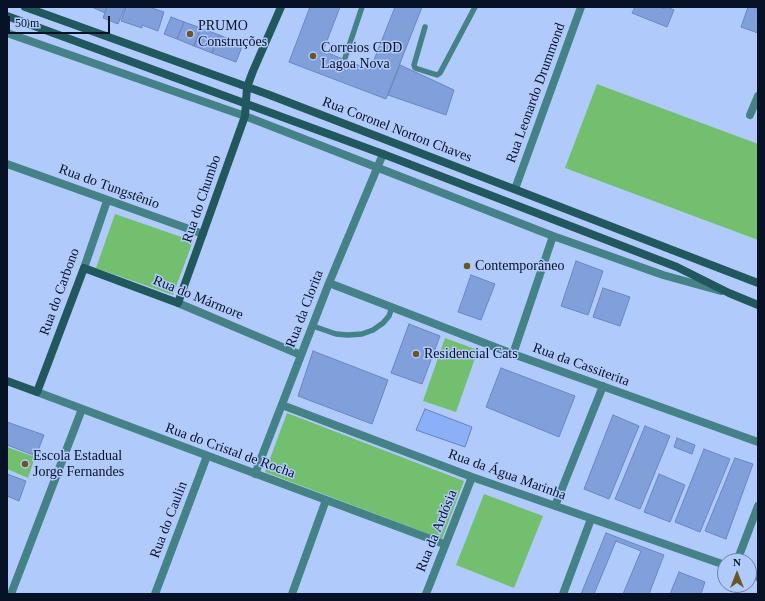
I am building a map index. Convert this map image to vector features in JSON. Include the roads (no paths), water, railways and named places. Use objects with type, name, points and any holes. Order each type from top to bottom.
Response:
[{"type":"main road","name":"Rua Coronel Norton Chaves","points":[[27,7],[247,87],[515,188],[758,283]]},
{"type":"main road","name":"Rua do Chumbo","points":[[178,303],[245,116],[247,87],[279,7]]},
{"type":"main road","name":"Rua Coronel Norton Chaves","points":[[7,16],[383,154],[677,268],[758,305]]},
{"type":"main road","name":"Rua do Mármore","points":[[84,268],[178,303]]},
{"type":"main road","name":"Rua do Carbono","points":[[36,392],[84,268]]},
{"type":"main road","name":"Rua do Cristal de Rocha","points":[[7,381],[36,392]]},
{"type":"street","name":"Rua Leonardo Drummond","points":[[515,188],[581,7]]},
{"type":"street","name":"Rua Coronel Norton Chaves","points":[[7,34],[245,116],[553,236],[663,275],[729,293]]},
{"type":"street","points":[[750,115],[758,96]]},
{"type":"street","name":"Rua da Clorita","points":[[255,474],[329,283],[383,154]]},
{"type":"street","name":"Rua do Tungstênio","points":[[7,164],[107,201],[203,234]]},
{"type":"street","name":"Rua do Carbono","points":[[84,268],[107,201]]},
{"type":"street","points":[[513,354],[553,236]]},
{"type":"street","name":"Rua da Cassiterita","points":[[329,283],[513,354],[758,442]]},
{"type":"street","name":"Rua do Mármore","points":[[178,303],[301,355]]},
{"type":"street","points":[[555,506],[603,386]]},
{"type":"street","name":"Rua do Cristal de Rocha","points":[[36,392],[444,544]]},
{"type":"street","name":"Rua da Água Marinha","points":[[282,405],[472,477],[717,562]]},
{"type":"street","points":[[11,594],[82,409]]},
{"type":"street","name":"Rua do Caulin","points":[[155,594],[207,456]]},
{"type":"street","name":"Rua da Ardósia","points":[[426,594],[444,544],[472,477]]},
{"type":"street","points":[[292,594],[326,500]]},
{"type":"street","points":[[740,553],[758,506]]},
{"type":"street","points":[[564,594],[591,519]]},
{"type":"lane","points":[[345,58],[362,7]]},
{"type":"lane","points":[[425,28],[414,65],[415,68],[437,75],[440,73],[475,7]]},
{"type":"lane","points":[[313,326],[336,334],[362,334],[373,330],[383,323],[389,316],[392,307]]},
{"type":"water","points":[[425,409],[472,427],[465,447],[416,430]]},
{"type":"place","name":"PRUMO Construções","points":[[190,34]]},
{"type":"place","name":"Correios CDD Lagoa Nova","points":[[313,56]]},
{"type":"place","name":"Contemporâneo","points":[[467,266]]},
{"type":"place","name":"Residencial Cats","points":[[416,354]]},
{"type":"place","name":"Escola Estadual Jorge Fernandes","points":[[25,464]]}]
